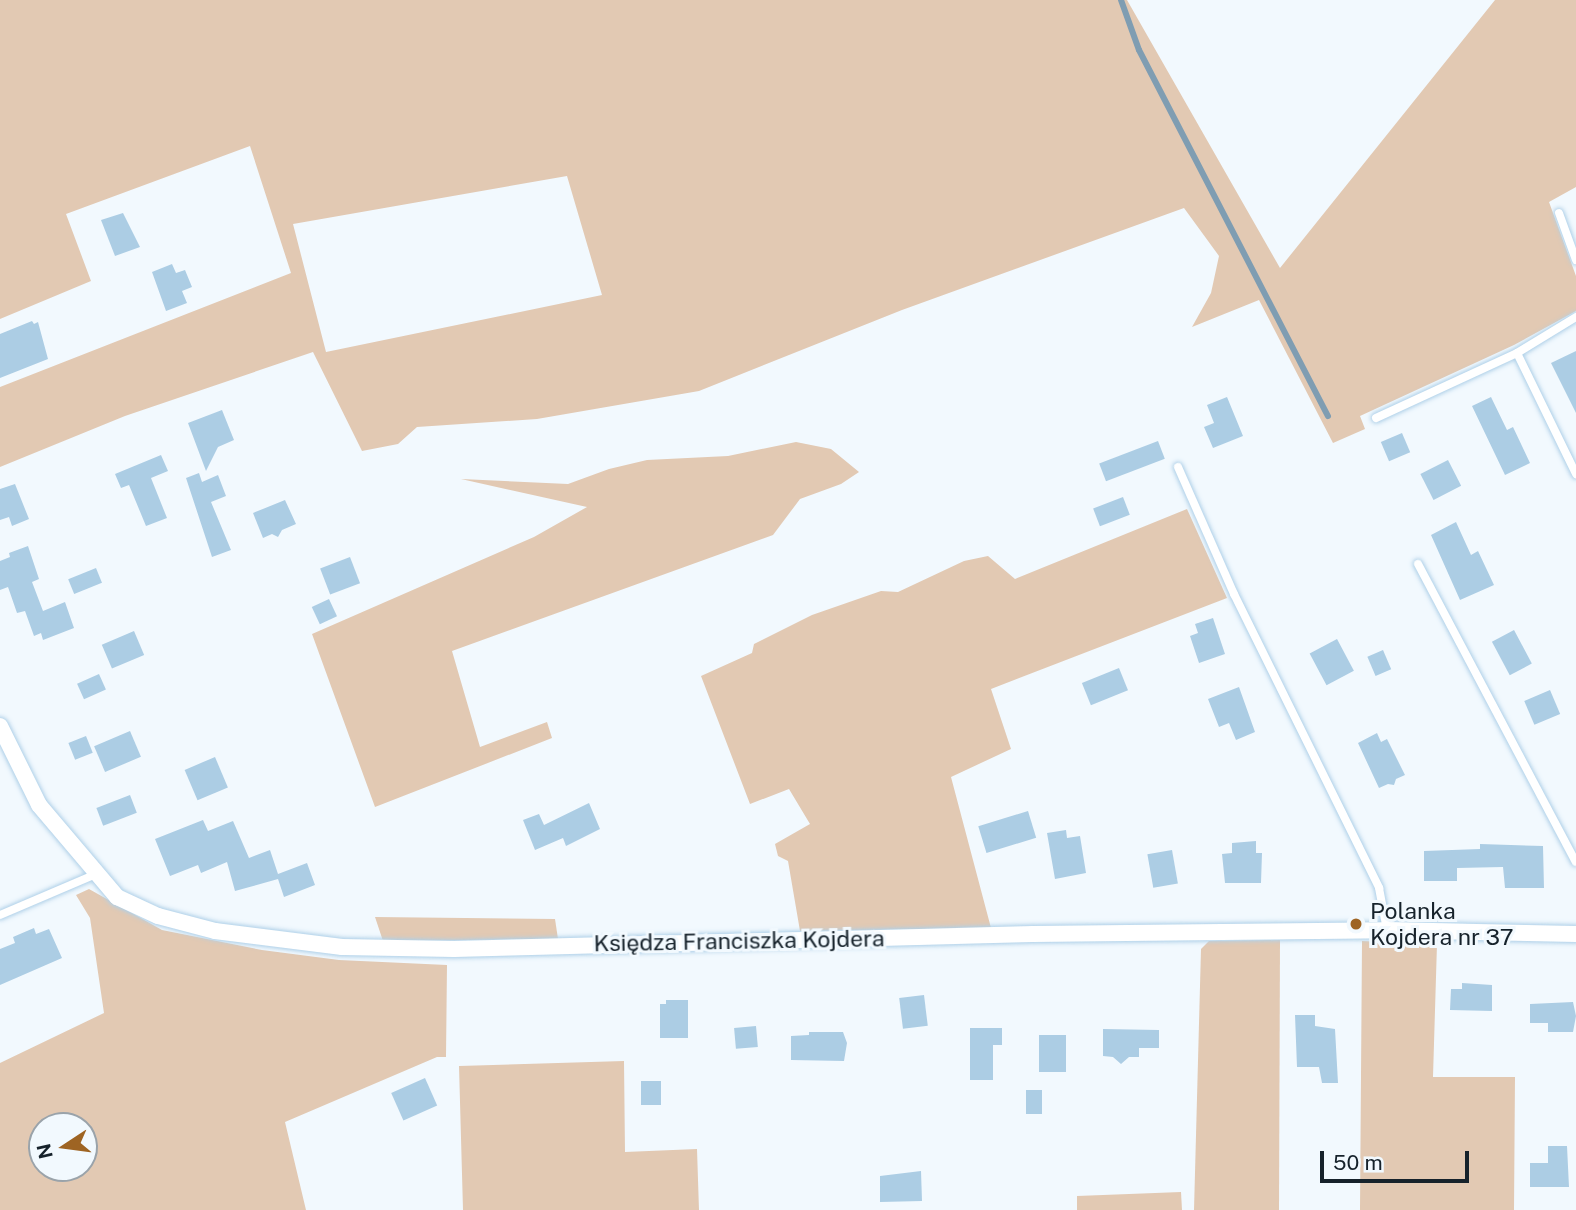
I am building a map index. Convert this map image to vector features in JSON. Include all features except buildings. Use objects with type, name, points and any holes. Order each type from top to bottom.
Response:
[{"type":"street","name":"Księdza Franciszka Kojdera","points":[[1,730],[39,805],[117,897],[158,916],[215,931],[342,947],[454,949],[1020,934],[1387,930],[1576,934]]},
{"type":"lane","points":[[1559,214],[1576,260]]},
{"type":"lane","points":[[1376,418],[1517,353],[1576,317]]},
{"type":"lane","points":[[1517,353],[1576,474]]},
{"type":"lane","points":[[1178,467],[1234,594],[1379,888],[1387,930]]},
{"type":"lane","points":[[1418,564],[1576,862]]},
{"type":"lane","points":[[0,915],[96,874]]},
{"type":"shaded area","points":[[0,0],[1127,0],[1280,268],[1495,0],[1576,0],[1576,187],[1549,202],[1576,276],[1576,311],[1514,345],[1360,416],[1365,429],[1333,443],[1259,300],[1192,327],[1211,293],[1219,256],[1184,208],[902,310],[699,391],[537,419],[417,427],[398,444],[362,451],[313,352],[125,416],[0,467],[0,387],[291,273],[250,146],[66,214],[91,281],[0,319]],"holes":[[[567,176],[602,295],[326,352],[293,224]]]},
{"type":"shaded area","points":[[796,442],[831,449],[859,472],[841,484],[800,499],[773,535],[452,651],[480,747],[547,722],[552,738],[375,807],[312,634],[534,537],[587,507],[461,479],[568,484],[609,469],[647,460],[728,456]]},
{"type":"shaded area","points":[[1187,509],[1227,598],[991,689],[1011,749],[951,777],[991,928],[800,931],[788,861],[778,856],[775,844],[810,824],[789,789],[750,804],[701,676],[752,653],[754,644],[812,615],[881,591],[898,592],[964,561],[988,556],[1015,579]]},
{"type":"shaded area","points":[[89,889],[162,930],[262,950],[339,960],[447,965],[446,1057],[437,1057],[285,1122],[306,1210],[0,1210],[0,1063],[104,1013],[90,918],[76,895]]},
{"type":"shaded area","points":[[375,917],[555,919],[558,939],[383,941]]},
{"type":"shaded area","points":[[1280,940],[1279,1210],[1194,1210],[1201,949],[1209,941]]},
{"type":"shaded area","points":[[1362,941],[1437,944],[1433,1077],[1515,1077],[1514,1210],[1360,1210]]},
{"type":"shaded area","points":[[624,1061],[625,1152],[697,1149],[699,1210],[463,1210],[459,1066]]},
{"type":"shaded area","points":[[1181,1192],[1182,1210],[1077,1210],[1077,1196]]},
{"type":"waterway","points":[[1121,0],[1139,50],[1328,416]]},
{"type":"place","name":"Polanka Kojdera nr 37","points":[[1356,924]]}]
